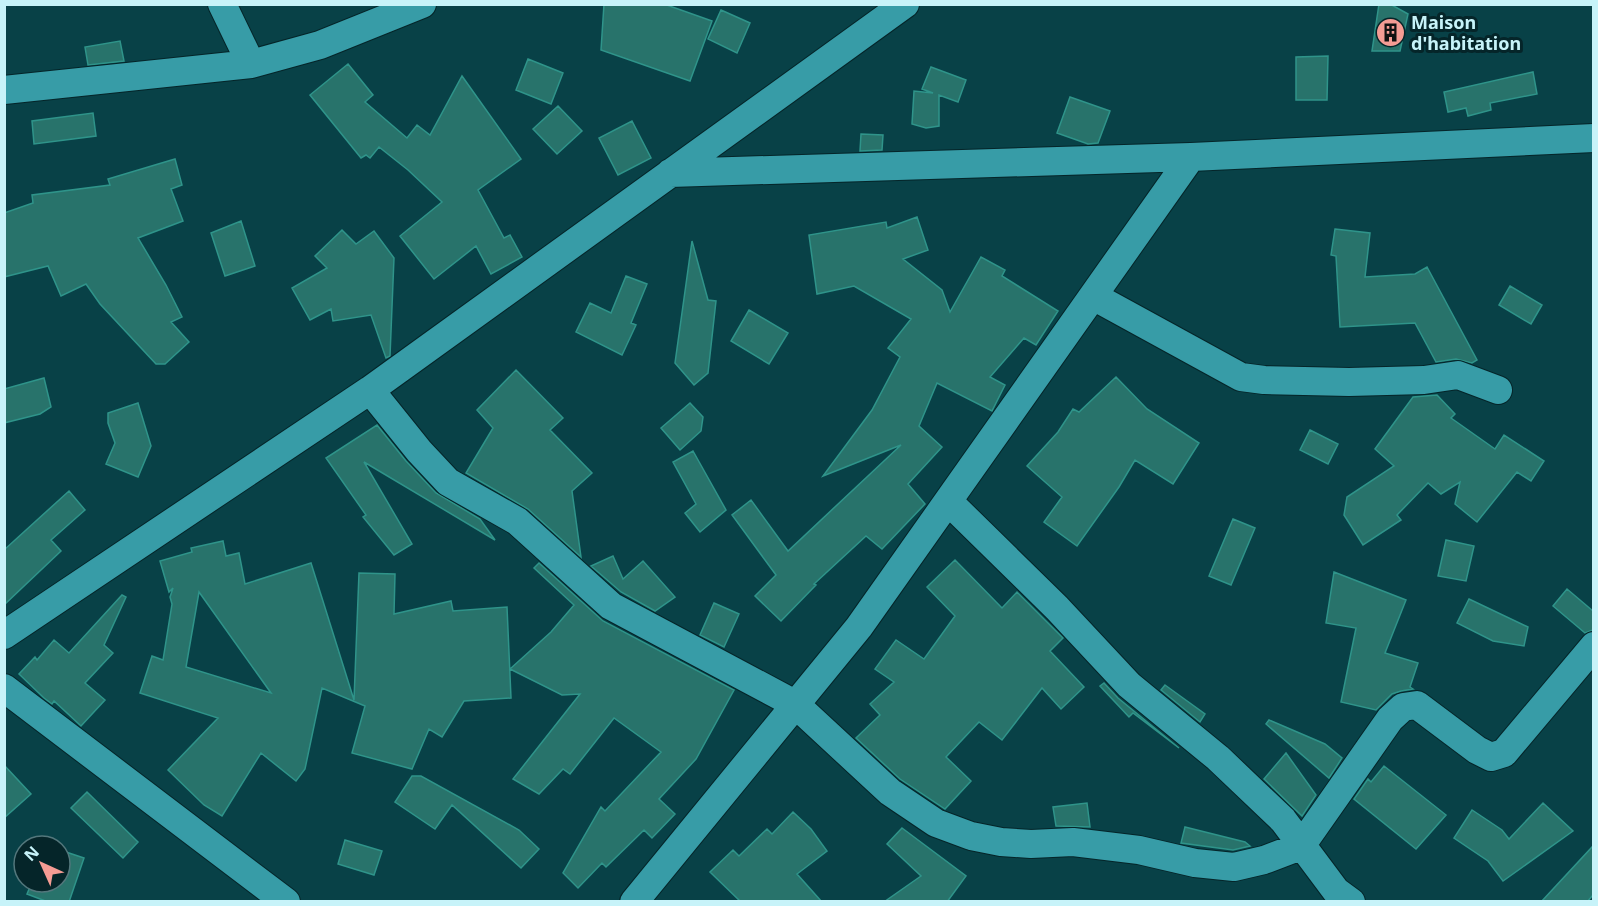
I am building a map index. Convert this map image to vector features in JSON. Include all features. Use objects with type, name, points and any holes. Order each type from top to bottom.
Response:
[{"type":"street","points":[[222,4],[251,64]]},
{"type":"street","points":[[4,90],[251,64],[320,45],[422,4]]},
{"type":"street","points":[[4,635],[370,390],[905,4]]},
{"type":"street","points":[[670,172],[1191,157],[1593,138]]},
{"type":"street","points":[[634,902],[859,627],[1191,157]]},
{"type":"street","points":[[1093,296],[1241,377],[1264,380],[1349,382],[1424,380],[1458,375],[1498,390]]},
{"type":"street","points":[[370,390],[419,451],[448,482],[518,521],[611,606],[795,704],[890,792],[936,823],[971,836],[1001,842],[1031,844],[1073,842],[1139,850],[1195,863],[1234,867],[1264,860],[1301,846],[1390,720],[1403,707],[1417,705],[1477,750],[1491,757],[1504,753],[1593,646]]},
{"type":"street","points":[[948,501],[1057,608],[1129,685],[1218,758],[1283,820],[1336,891],[1352,902]]},
{"type":"street","points":[[4,688],[286,902]]},
{"type":"building","points":[[604,4],[664,4],[712,21],[690,81],[601,50]]},
{"type":"building","name":"Maison d'habitation","points":[[1379,4],[1390,4],[1408,14],[1400,51],[1372,51]]},
{"type":"building","points":[[721,10],[750,23],[737,53],[708,39]]},
{"type":"building","points":[[120,41],[124,61],[88,65],[85,47]]},
{"type":"building","points":[[1328,56],[1327,100],[1296,100],[1296,57]]},
{"type":"building","points":[[528,59],[563,73],[551,104],[516,90]]},
{"type":"building","points":[[348,64],[373,95],[365,102],[407,138],[417,125],[430,135],[462,76],[521,159],[478,190],[504,238],[510,235],[522,257],[491,274],[476,246],[434,279],[400,236],[442,202],[379,147],[370,158],[366,155],[361,158],[310,95]]},
{"type":"building","points":[[931,67],[966,80],[958,102],[939,95],[939,126],[926,128],[912,124],[914,91],[933,93],[922,89]]},
{"type":"building","points":[[1533,72],[1537,94],[1490,103],[1491,110],[1468,116],[1466,108],[1448,112],[1444,92]]},
{"type":"building","points":[[1070,97],[1110,111],[1098,143],[1088,144],[1057,133]]},
{"type":"building","points":[[558,106],[582,131],[557,154],[533,129]]},
{"type":"building","points":[[93,113],[96,136],[34,144],[32,121]]},
{"type":"building","points":[[632,121],[651,158],[618,175],[599,138]]},
{"type":"building","points":[[861,134],[883,135],[882,150],[860,151]]},
{"type":"building","points":[[175,159],[182,185],[171,189],[183,221],[138,238],[182,317],[171,322],[189,342],[165,364],[156,364],[100,304],[86,284],[61,296],[48,266],[4,277],[4,213],[33,203],[32,195],[110,185],[108,179]]},
{"type":"building","points":[[917,217],[928,250],[903,259],[942,290],[950,312],[981,257],[1005,270],[1002,276],[1058,311],[1036,345],[1024,338],[990,377],[1005,385],[992,411],[937,383],[919,426],[942,447],[908,484],[925,504],[882,549],[866,536],[814,584],[816,585],[781,621],[755,596],[776,575],[732,515],[751,500],[788,551],[901,445],[823,476],[872,410],[900,357],[888,348],[911,319],[854,286],[817,294],[809,235],[886,222],[887,228]]},
{"type":"building","points":[[241,221],[255,266],[225,276],[211,233]]},
{"type":"building","points":[[1335,229],[1370,233],[1365,277],[1415,274],[1427,267],[1477,360],[1472,363],[1456,359],[1436,362],[1415,323],[1340,327],[1336,256],[1331,255]]},
{"type":"building","points":[[342,230],[356,244],[374,231],[394,258],[390,356],[386,358],[371,315],[333,321],[331,309],[310,320],[292,288],[327,268],[315,256]]},
{"type":"building","points":[[692,241],[708,300],[716,301],[708,373],[694,385],[675,363]]},
{"type":"building","points":[[626,276],[647,284],[631,323],[636,325],[622,355],[576,332],[590,303],[611,313]]},
{"type":"building","points":[[1510,286],[1542,305],[1531,324],[1499,305]]},
{"type":"building","points":[[749,310],[788,333],[769,364],[731,341]]},
{"type":"building","points":[[516,370],[563,418],[550,430],[592,473],[572,491],[581,557],[528,509],[466,473],[493,428],[477,410]]},
{"type":"building","points":[[1116,377],[1147,409],[1199,443],[1173,484],[1135,460],[1119,487],[1077,546],[1044,522],[1062,497],[1027,466],[1058,432],[1073,409],[1079,412]]},
{"type":"building","points":[[44,378],[51,407],[40,414],[4,423],[4,389]]},
{"type":"building","points":[[1437,395],[1455,414],[1451,418],[1495,449],[1504,435],[1544,461],[1531,481],[1517,472],[1477,522],[1455,504],[1460,482],[1441,494],[1428,483],[1397,515],[1401,520],[1363,545],[1344,515],[1347,497],[1394,466],[1375,449],[1413,397]]},
{"type":"building","points":[[138,403],[151,446],[138,477],[106,464],[115,443],[108,423],[108,413]]},
{"type":"building","points":[[690,403],[703,417],[701,431],[680,450],[661,428]]},
{"type":"building","points":[[377,425],[436,493],[480,519],[495,540],[364,462],[412,544],[394,555],[363,517],[366,515],[326,458]]},
{"type":"building","points":[[1310,430],[1338,444],[1328,464],[1300,450]]},
{"type":"building","points":[[693,451],[726,510],[700,532],[685,513],[696,504],[673,462]]},
{"type":"building","points":[[69,491],[85,510],[51,540],[61,551],[4,605],[4,550]]},
{"type":"building","points":[[1233,519],[1255,528],[1231,585],[1209,576]]},
{"type":"building","points":[[1446,540],[1474,546],[1466,581],[1438,576]]},
{"type":"building","points":[[223,541],[226,556],[239,553],[245,584],[311,563],[354,700],[359,573],[395,574],[394,614],[451,601],[453,611],[507,607],[511,698],[464,701],[442,737],[429,729],[412,769],[352,753],[365,706],[322,688],[305,769],[296,781],[261,753],[222,816],[204,805],[168,770],[218,718],[140,693],[152,656],[163,660],[172,604],[170,597],[173,588],[169,592],[160,561],[192,552],[191,548]],"holes":[[[199,592],[271,693],[186,667]]]},
{"type":"building","points":[[613,556],[623,579],[643,561],[675,597],[655,611],[621,592],[591,566]]},
{"type":"building","points":[[955,560],[1002,608],[1017,592],[1063,638],[1050,651],[1084,687],[1061,709],[1042,688],[1002,740],[979,722],[946,757],[971,781],[945,809],[900,779],[856,738],[880,715],[870,704],[894,682],[875,669],[896,640],[924,659],[955,616],[927,587]]},
{"type":"building","points":[[539,563],[603,621],[734,690],[696,759],[659,799],[675,814],[652,838],[644,830],[606,867],[602,863],[578,888],[563,873],[601,807],[605,811],[661,752],[614,718],[570,774],[563,769],[539,794],[513,779],[580,694],[562,695],[510,669],[551,632],[574,605],[534,568]]},
{"type":"building","points":[[1334,572],[1406,600],[1385,653],[1418,663],[1410,687],[1413,689],[1392,694],[1376,710],[1341,702],[1356,628],[1326,623]]},
{"type":"building","points":[[1567,589],[1593,611],[1593,630],[1585,633],[1553,606]]},
{"type":"building","points":[[122,595],[126,597],[104,645],[113,653],[85,683],[105,700],[81,726],[54,701],[52,704],[44,698],[19,674],[35,657],[37,660],[54,640],[69,653]]},
{"type":"building","points":[[1469,599],[1528,627],[1524,646],[1493,641],[1457,623]]},
{"type":"building","points":[[714,603],[739,614],[724,647],[700,635]]},
{"type":"building","points":[[1104,683],[1118,698],[1179,748],[1133,713],[1129,717],[1100,686]]},
{"type":"building","points":[[1165,685],[1205,714],[1200,722],[1161,690]]},
{"type":"building","points":[[1269,720],[1325,744],[1342,758],[1329,778],[1266,724]]},
{"type":"building","points":[[1286,753],[1316,795],[1302,816],[1264,779]]},
{"type":"building","points":[[4,765],[31,794],[4,818]]},
{"type":"building","points":[[1384,766],[1446,815],[1416,849],[1354,799],[1368,779],[1371,782]]},
{"type":"building","points":[[412,776],[421,776],[519,830],[539,849],[521,868],[452,805],[435,829],[395,802]]},
{"type":"building","points":[[87,792],[138,842],[123,858],[71,808]]},
{"type":"building","points":[[1087,803],[1090,827],[1056,826],[1053,807]]},
{"type":"building","points":[[1543,803],[1573,831],[1503,881],[1488,861],[1454,838],[1472,810],[1502,830],[1509,839]]},
{"type":"building","points":[[793,812],[811,829],[827,851],[797,874],[822,902],[741,902],[710,872],[733,850],[739,856],[767,829],[772,834]]},
{"type":"building","points":[[1185,827],[1245,842],[1250,846],[1233,850],[1181,843]]},
{"type":"building","points":[[902,828],[966,876],[947,902],[884,902],[921,876],[887,844]]},
{"type":"building","points":[[345,840],[382,851],[374,875],[338,864]]},
{"type":"building","points":[[1593,846],[1593,895],[1587,902],[1541,902]]},
{"type":"building","points":[[72,854],[84,858],[72,893]]},
{"type":"building","points":[[27,894],[72,894],[69,902],[48,902]]},
{"type":"place","name":"Maison d'habitation","points":[[1390,32]]}]
